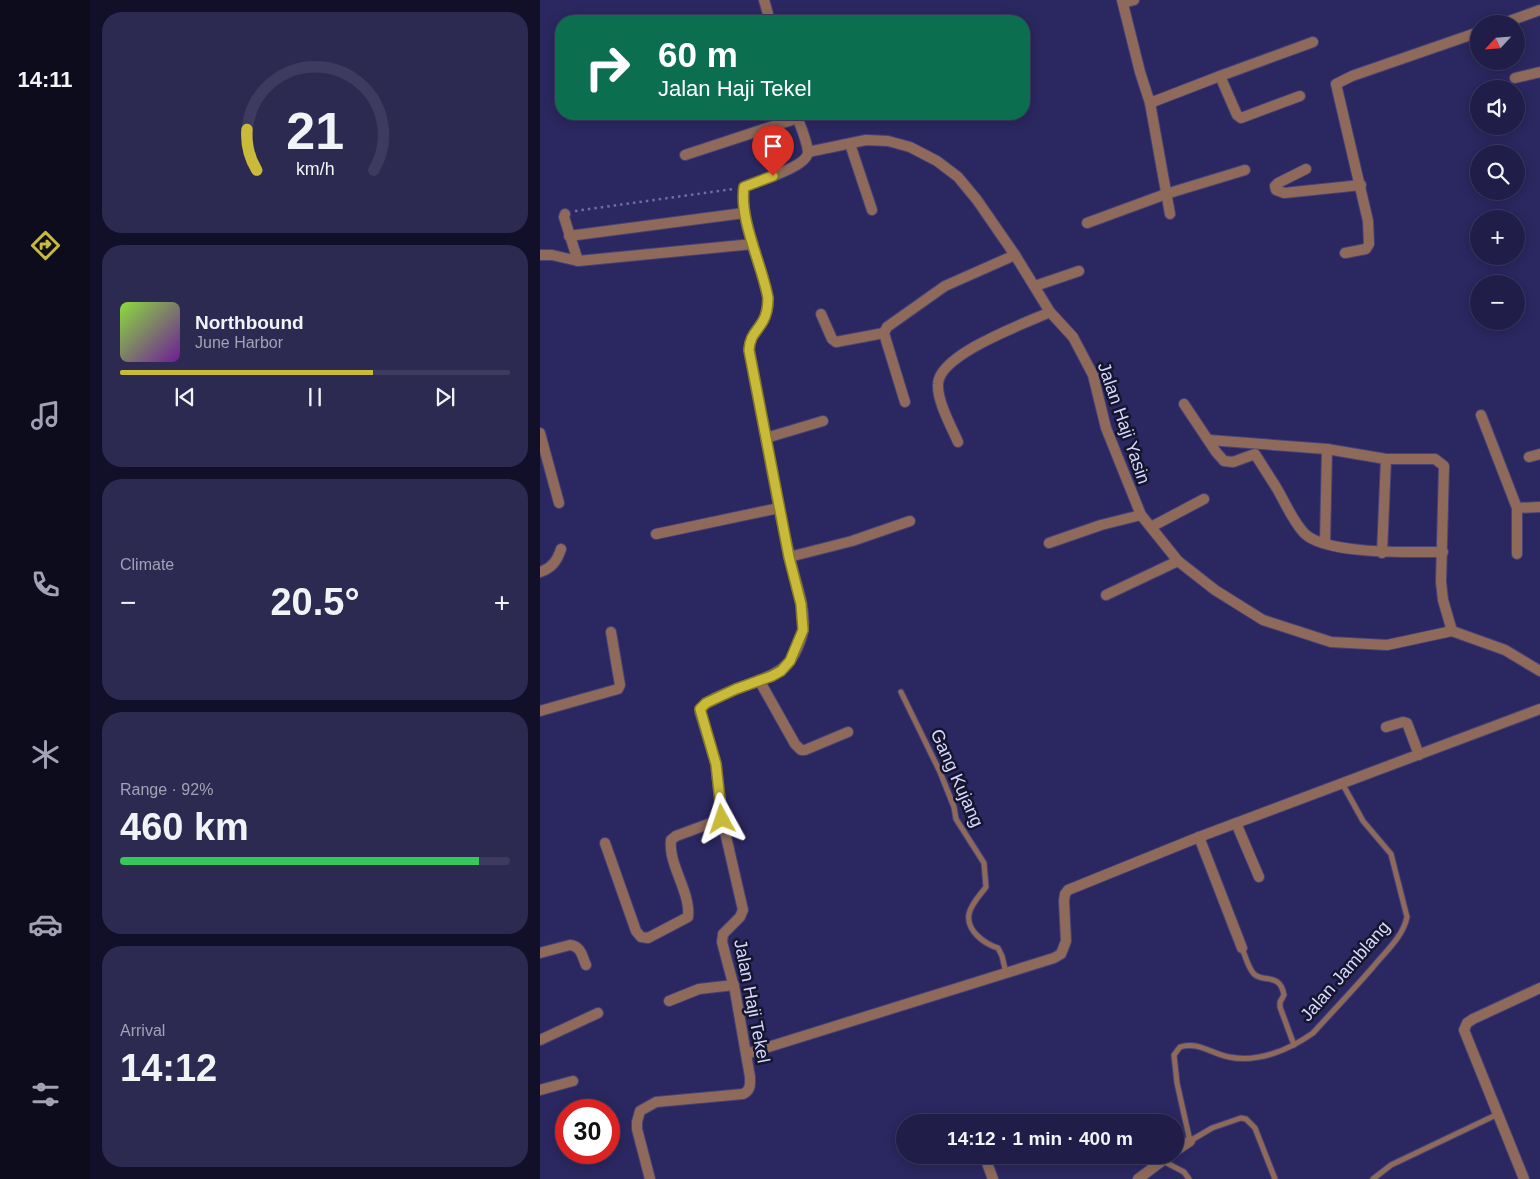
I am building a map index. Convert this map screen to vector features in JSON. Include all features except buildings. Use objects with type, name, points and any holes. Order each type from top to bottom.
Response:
[{"type":"street","points":[[764,0],[768,15]]},
{"type":"street","points":[[1134,0],[1123,2],[1140,72],[1150,103],[1170,214]]},
{"type":"street","points":[[1525,15],[1540,10]]},
{"type":"street","points":[[1345,253],[1366,249],[1369,244],[1368,221],[1336,84],[1352,76],[1470,35]]},
{"type":"street","points":[[1150,103],[1313,42]]},
{"type":"street","points":[[1515,78],[1540,72]]},
{"type":"street","points":[[1220,76],[1237,115],[1241,118],[1300,96]]},
{"type":"street","points":[[686,155],[786,120]]},
{"type":"street","points":[[744,187],[796,166],[806,158],[808,152],[798,120]]},
{"type":"street","name":"Jalan Haji Yasin","points":[[808,152],[866,140],[888,141],[910,147],[937,161],[958,177],[977,200],[1035,286],[1050,312],[1073,337],[1094,375],[1106,428],[1141,515],[1178,561],[1215,590],[1263,620],[1331,642],[1386,645],[1452,630]]},
{"type":"street","points":[[850,144],[872,210]]},
{"type":"street","points":[[1306,169],[1278,183],[1275,186],[1276,190],[1284,193],[1361,185]]},
{"type":"street","points":[[1087,223],[1166,194],[1245,170]]},
{"type":"street","name":"Jalan Haji Tekel","points":[[650,1179],[638,1129],[637,1122],[640,1111],[656,1102],[743,1094],[748,1091],[750,1086],[734,985],[722,942],[723,934],[740,917],[743,910],[722,819],[716,764],[700,709],[706,703],[781,671],[790,661],[803,630],[801,604],[789,557],[749,350],[753,334],[762,322],[768,309],[768,298],[744,213],[744,187]]},
{"type":"street","points":[[570,236],[744,213]]},
{"type":"street","points":[[565,214],[564,217],[578,261]]},
{"type":"street","points":[[540,255],[552,255],[578,261],[753,244]]},
{"type":"street","points":[[821,314],[832,339],[836,342],[884,333],[890,324],[945,286],[1015,256]]},
{"type":"street","points":[[1035,286],[1079,271]]},
{"type":"street","points":[[958,442],[940,397],[938,384],[942,372],[967,351],[1050,312]]},
{"type":"street","points":[[884,333],[905,402]]},
{"type":"street","points":[[1184,404],[1224,461],[1233,462],[1255,454]]},
{"type":"street","points":[[1481,415],[1517,508],[1517,554]]},
{"type":"street","points":[[766,438],[823,421]]},
{"type":"street","points":[[540,433],[559,503]]},
{"type":"street","points":[[1209,440],[1327,449],[1386,459],[1435,459],[1444,466],[1441,582],[1443,600],[1452,630],[1505,650],[1540,671]]},
{"type":"street","points":[[1252,442],[1255,454],[1293,517],[1305,533],[1313,539],[1325,543],[1382,553],[1443,552]]},
{"type":"street","points":[[1325,543],[1327,449]]},
{"type":"street","points":[[1529,457],[1540,454]]},
{"type":"street","points":[[1382,553],[1386,459]]},
{"type":"street","points":[[1151,528],[1204,499]]},
{"type":"street","points":[[1517,508],[1540,507]]},
{"type":"street","points":[[656,534],[779,508]]},
{"type":"street","points":[[1049,543],[1101,525],[1141,515]]},
{"type":"street","points":[[789,557],[852,541],[910,522]]},
{"type":"street","points":[[540,572],[552,566],[558,560],[561,549]]},
{"type":"street","points":[[1106,595],[1178,561]]},
{"type":"street","points":[[540,711],[618,689],[620,685],[611,632]]},
{"type":"street","points":[[759,680],[795,744],[801,750],[848,732]]},
{"type":"street","points":[[746,1054],[1061,954],[1066,941],[1064,901],[1068,890],[1199,837],[1540,709]]},
{"type":"street","points":[[1386,727],[1403,722],[1407,723],[1419,755]]},
{"type":"street","points":[[605,843],[636,931],[641,937],[648,938],[688,917],[688,906],[672,852],[671,840],[676,836],[722,819]]},
{"type":"street","points":[[1236,823],[1259,877]]},
{"type":"street","points":[[1199,837],[1242,948]]},
{"type":"street","points":[[540,953],[570,945],[574,946],[581,951],[586,965]]},
{"type":"street","points":[[669,1001],[698,989],[734,985]]},
{"type":"street","points":[[1524,1179],[1464,1030],[1467,1023],[1473,1019],[1540,988]]},
{"type":"street","points":[[540,1040],[598,1013]]},
{"type":"street","points":[[540,1090],[574,1081]]},
{"type":"street","points":[[1184,1145],[1190,1141]]},
{"type":"street","points":[[987,1164],[992,1178]]},
{"type":"street","points":[[1138,1179],[1158,1164]]},
{"type":"lane","name":"Gang Kujang","points":[[901,692],[937,766],[954,807],[956,819],[984,863],[986,888],[973,905],[969,916],[971,924],[980,939],[988,945],[998,948],[1006,973]]},
{"type":"lane","name":"Jalan Jamblang","points":[[1190,1141],[1174,1059],[1174,1055],[1180,1047],[1196,1046],[1227,1057],[1238,1058],[1270,1055],[1294,1045],[1313,1033],[1365,976],[1405,925],[1407,916],[1391,854],[1363,821],[1342,783]]},
{"type":"lane","points":[[1242,948],[1253,974],[1274,979],[1282,989],[1284,995],[1280,1002],[1280,1007],[1294,1045]]},
{"type":"lane","points":[[1373,1179],[1391,1166],[1498,1114]]},
{"type":"lane","points":[[1190,1141],[1200,1133],[1218,1125],[1246,1118],[1255,1128],[1275,1179]]},
{"type":"lane","points":[[1174,1164],[1189,1179]]},
{"type":"path","points":[[565,214],[744,187]]},
{"type":"route","points":[[722,819],[716,764],[700,709],[706,703],[781,671],[790,661],[798,646],[803,630],[801,604],[789,557],[749,350],[753,334],[762,322],[768,309],[768,298],[744,213],[743,194],[744,187],[773,176]]}]
